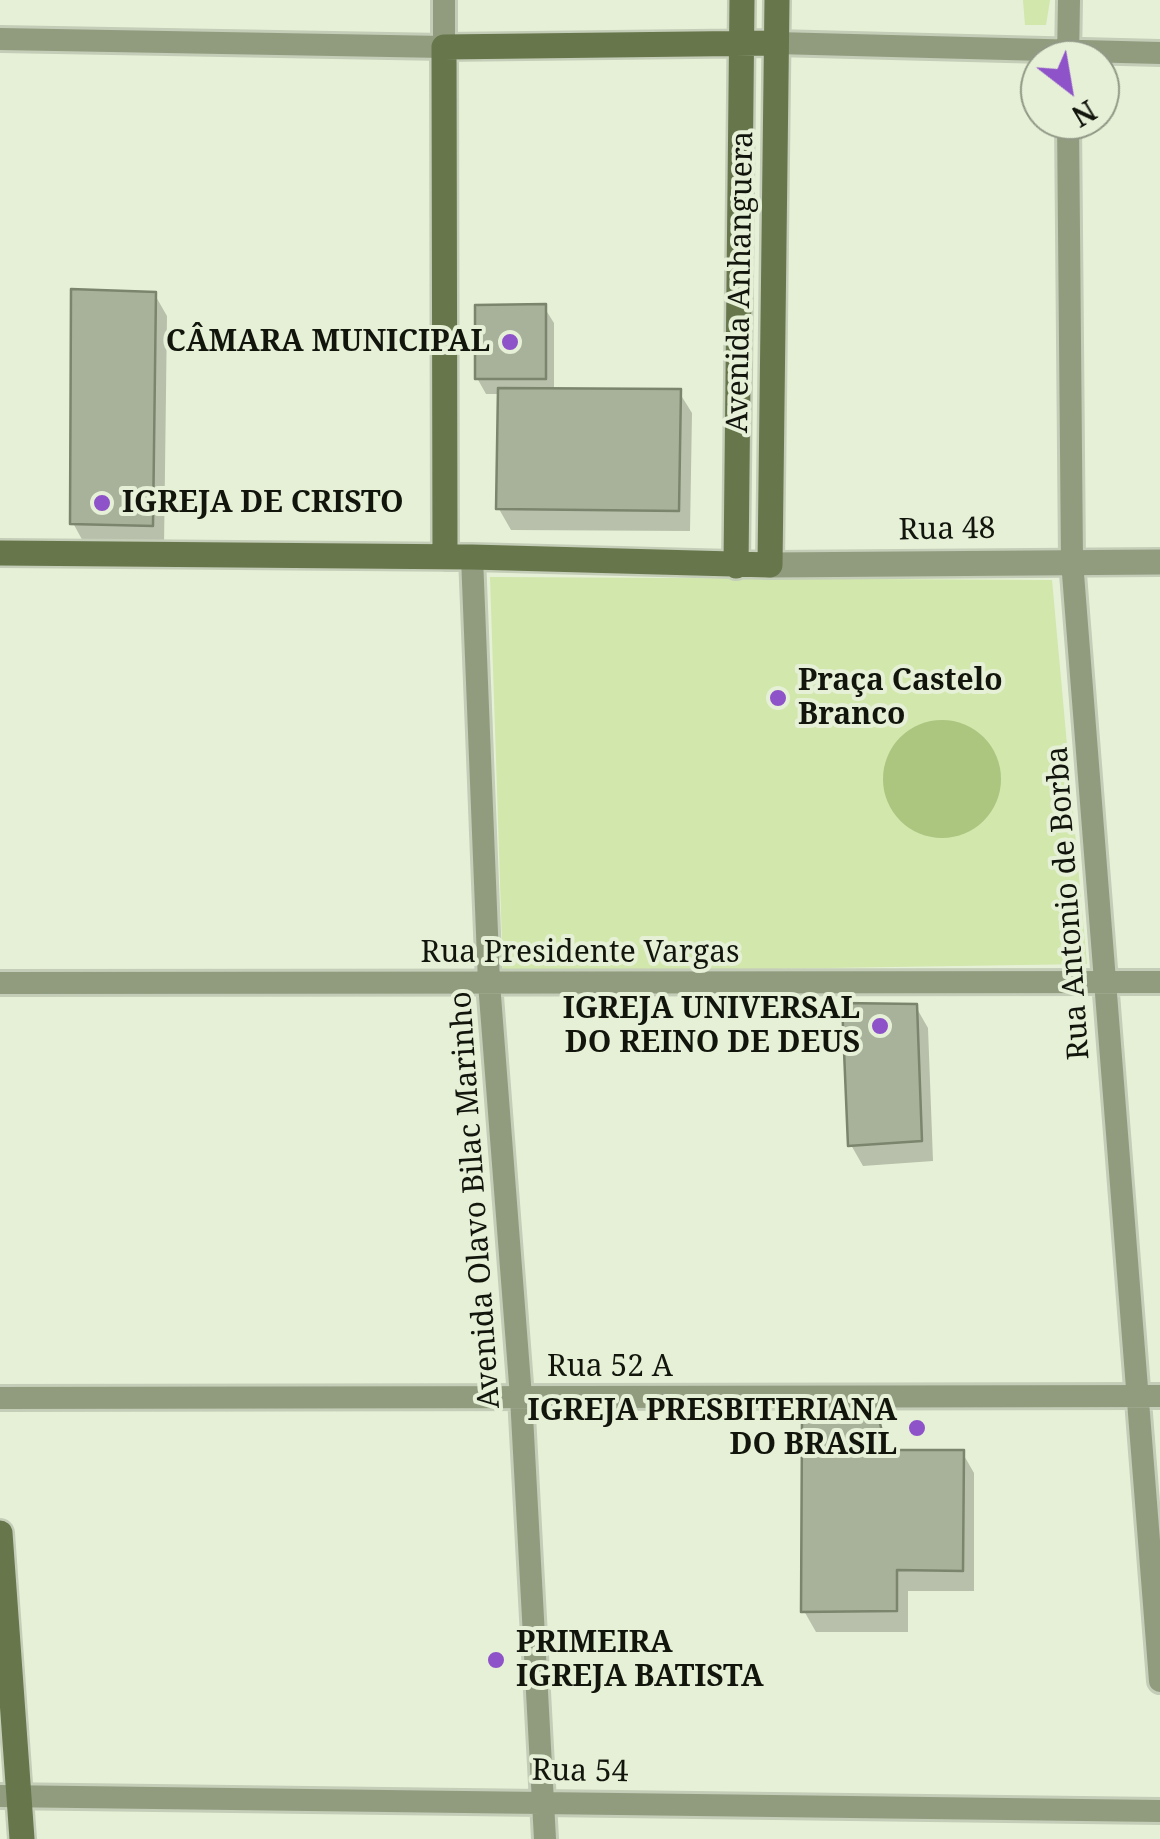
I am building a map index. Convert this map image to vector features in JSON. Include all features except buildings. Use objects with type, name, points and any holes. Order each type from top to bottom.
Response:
[{"type":"main road","points":[[736,566],[742,0]]},
{"type":"main road","name":"Avenida Anhanguera","points":[[770,565],[776,0]]},
{"type":"main road","points":[[445,557],[444,47],[776,43]]},
{"type":"main road","name":"Rua 48","points":[[0,554],[472,557],[770,565]]},
{"type":"main road","points":[[0,1533],[9,1795],[22,1839]]},
{"type":"street","points":[[0,40],[444,47],[444,0]]},
{"type":"street","points":[[1068,40],[1069,0]]},
{"type":"street","points":[[776,43],[1020,54]]},
{"type":"street","points":[[1120,54],[1160,53]]},
{"type":"street","name":"Rua Antonio de Borba","points":[[1068,140],[1072,561],[1105,982],[1149,1396],[1160,1680]]},
{"type":"street","name":"Avenida Olavo Bilac Marinho","points":[[472,557],[489,983],[521,1397],[546,1839]]},
{"type":"street","name":"Rua 48","points":[[770,565],[1160,562]]},
{"type":"street","name":"Rua Presidente Vargas","points":[[0,984],[1160,982]]},
{"type":"street","name":"Rua 52 A","points":[[0,1398],[1149,1396]]},
{"type":"street","name":"Rua 54","points":[[9,1795],[1160,1811]]},
{"type":"shaded area","points":[[1023,0],[1050,0],[1046,25],[1025,25]]},
{"type":"shaded area","name":"Praça Castelo Branco","points":[[490,577],[1052,580],[1087,964],[503,973]]},
{"type":"shaded area","points":[[942,720],[964,725],[984,737],[996,757],[1001,779],[996,801],[984,821],[964,833],[942,838],[920,833],[900,821],[888,801],[883,779],[888,757],[900,737],[920,725]]},
{"type":"place","name":"CÂMARA MUNICIPAL","points":[[510,342]]},
{"type":"place","name":"IGREJA DE CRISTO","points":[[102,503]]},
{"type":"place","name":"Praça Castelo Branco","points":[[778,698]]},
{"type":"place","name":"IGREJA UNIVERSAL DO REINO DE DEUS","points":[[880,1026]]},
{"type":"place","name":"IGREJA PRESBITERIANA DO BRASIL","points":[[917,1428]]},
{"type":"place","name":"PRIMEIRA IGREJA BATISTA","points":[[496,1660]]}]
